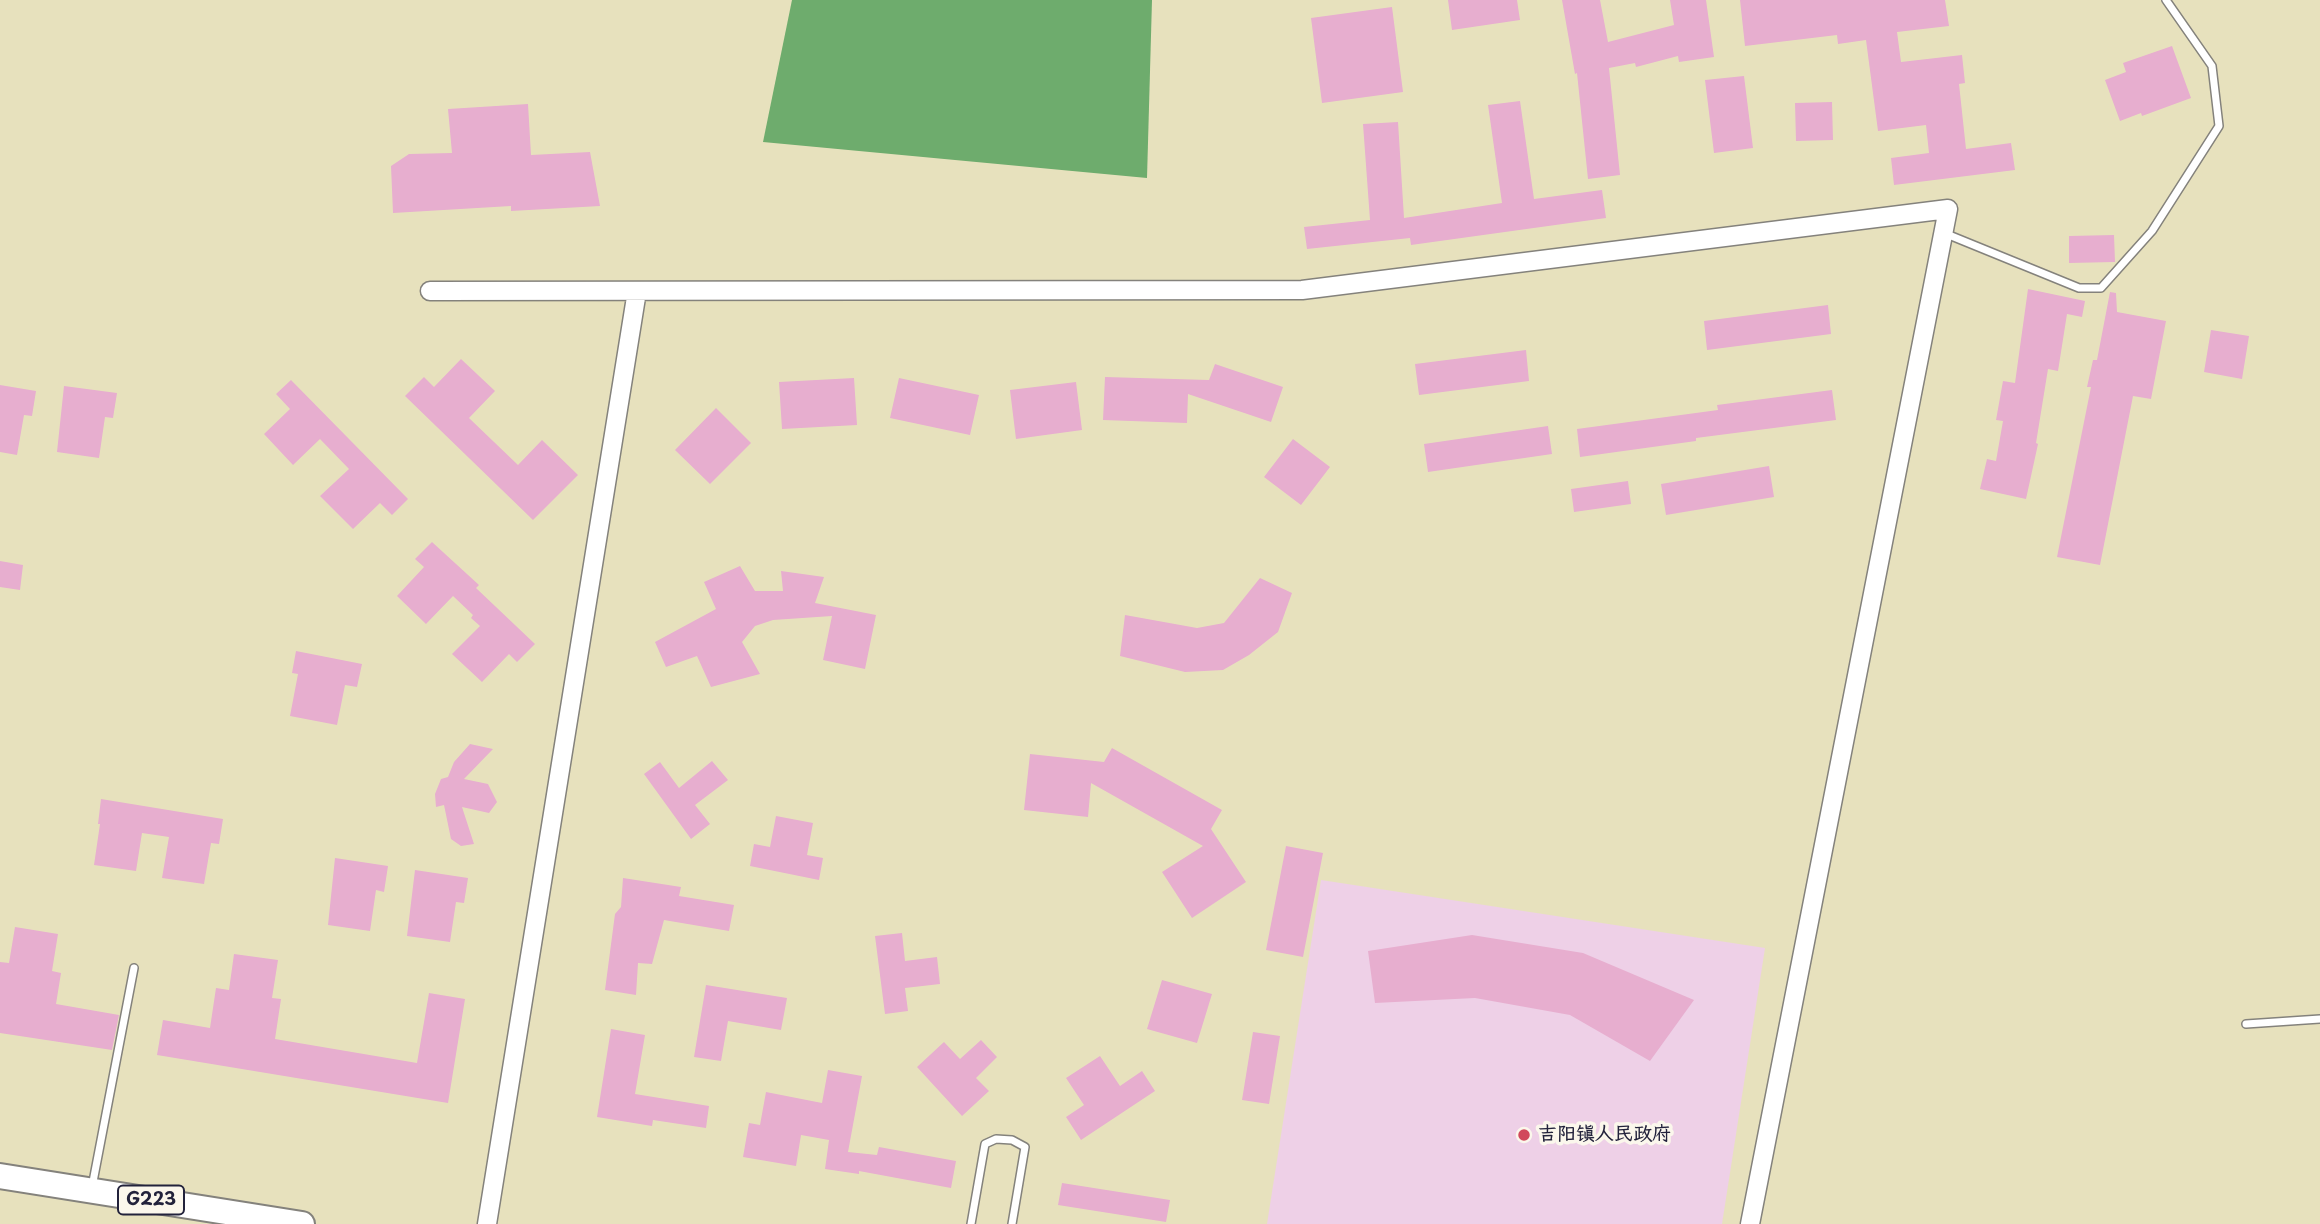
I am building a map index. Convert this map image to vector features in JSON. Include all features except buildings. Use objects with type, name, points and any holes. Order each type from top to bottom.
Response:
[{"type":"highway","name":"G223","points":[[0,1176],[302,1224]]},
{"type":"street","points":[[430,291],[1302,290],[1948,209],[1750,1224]]},
{"type":"street","points":[[487,1224],[638,291]]},
{"type":"lane","points":[[1944,233],[2079,288],[2101,288],[2152,231],[2220,127],[2212,66],[2166,0]]},
{"type":"lane","points":[[91,1191],[134,968]]},
{"type":"lane","points":[[2246,1024],[2320,1020]]},
{"type":"lane","points":[[971,1224],[985,1144],[996,1139],[1012,1140],[1025,1147],[1012,1224]]},
{"type":"shaded area","points":[[1321,880],[1765,948],[1722,1224],[1267,1224]]},
{"type":"green space","points":[[792,0],[1152,0],[1147,178],[763,142]]},
{"type":"place","name":"吉阳镇人民政府","points":[[1524,1135]]}]
